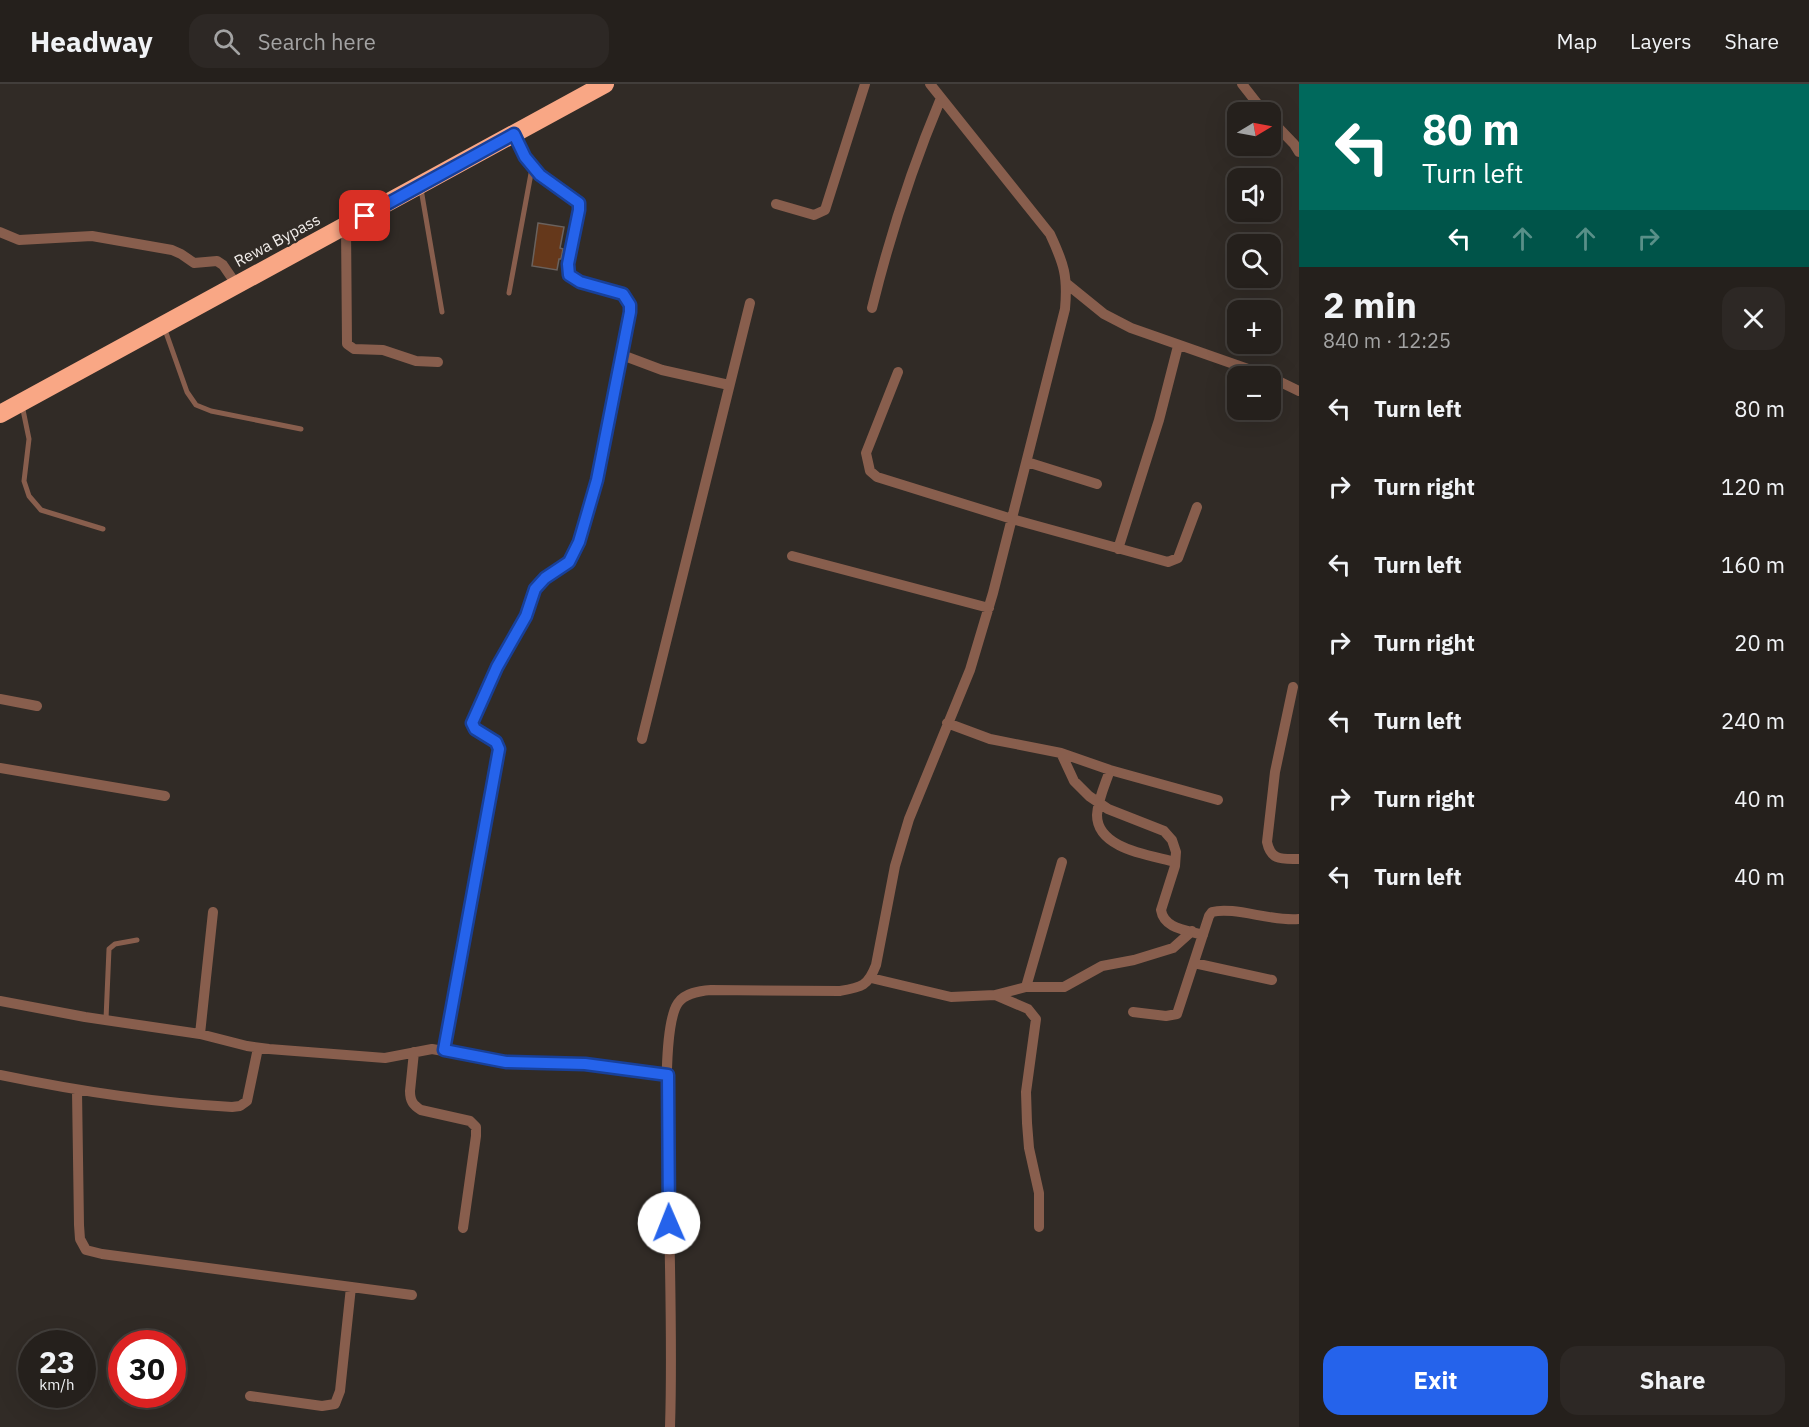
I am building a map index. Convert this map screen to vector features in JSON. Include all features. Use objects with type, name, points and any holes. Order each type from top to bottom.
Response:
[{"type":"highway","name":"Rewa Bypass","points":[[0,414],[605,84]]},
{"type":"street","points":[[776,204],[814,215],[825,210],[865,84]]},
{"type":"street","points":[[670,1427],[668,1075],[669,1036],[673,1015],[678,1002],[687,995],[711,990],[840,991],[857,988],[871,978],[876,964],[898,857],[909,819],[970,670],[988,608],[1065,309],[1067,284],[1063,261],[1050,234],[930,84]]},
{"type":"street","points":[[1242,84],[1256,102]]},
{"type":"street","points":[[872,309],[906,185],[941,98]]},
{"type":"street","points":[[1281,131],[1299,152]]},
{"type":"street","points":[[444,1050],[499,749],[496,742],[475,729],[472,723],[497,667],[526,616],[535,589],[545,578],[569,562],[579,542],[597,480],[630,312],[627,299],[623,294],[580,282],[569,275],[568,264],[579,203],[540,175],[532,166],[514,134]]},
{"type":"street","points":[[346,226],[347,344],[354,349],[383,350],[416,361],[438,362]]},
{"type":"street","points":[[0,232],[19,240],[92,236],[172,250],[194,263],[215,260],[220,262],[236,284]]},
{"type":"street","points":[[1067,284],[1104,314],[1131,328],[1242,366]]},
{"type":"street","points":[[642,739],[750,303]]},
{"type":"street","points":[[1118,549],[1159,420],[1178,346]]},
{"type":"street","points":[[622,355],[662,370],[729,386]]},
{"type":"street","points":[[898,372],[866,453],[870,471],[877,477],[1012,519],[1168,562],[1178,558],[1197,507]]},
{"type":"street","points":[[1281,383],[1299,391]]},
{"type":"street","points":[[1027,462],[1097,484]]},
{"type":"street","points":[[792,556],[988,608]]},
{"type":"street","points":[[1293,687],[1275,772],[1267,842],[1269,851],[1274,857],[1299,859]]},
{"type":"street","points":[[0,699],[37,706]]},
{"type":"street","points":[[947,723],[990,739],[1061,753],[1110,770],[1218,800]]},
{"type":"street","points":[[1061,753],[1074,781],[1089,796],[1108,809],[1164,831],[1172,840],[1176,852],[1175,862],[1161,910],[1162,917],[1166,923],[1197,933]]},
{"type":"street","points":[[0,768],[165,796]]},
{"type":"street","points":[[1110,770],[1099,803],[1098,826],[1111,841],[1126,848],[1175,862]]},
{"type":"street","points":[[1026,987],[1062,862]]},
{"type":"street","points":[[871,978],[951,998],[995,995],[1026,987],[1057,988],[1071,985],[1102,966],[1134,960],[1173,948],[1197,933],[1212,912],[1218,910],[1284,921],[1299,919]]},
{"type":"street","points":[[200,1034],[213,912]]},
{"type":"street","points":[[1133,1012],[1166,1016],[1176,1014],[1194,963],[1197,933]]},
{"type":"street","points":[[1194,963],[1272,980]]},
{"type":"street","points":[[995,995],[1028,1009],[1036,1019],[1026,1092],[1029,1148],[1039,1193],[1039,1227]]},
{"type":"street","points":[[0,1001],[200,1034],[258,1048],[385,1058],[432,1048],[506,1062],[585,1064],[668,1075]]},
{"type":"street","points":[[0,1075],[77,1091],[194,1105],[232,1107],[245,1104],[249,1096],[258,1048]]},
{"type":"street","points":[[414,1052],[410,1097],[415,1106],[421,1110],[470,1121],[476,1127],[463,1228]]},
{"type":"street","points":[[77,1091],[79,1225],[80,1239],[86,1250],[412,1295]]},
{"type":"street","points":[[250,1396],[322,1406],[334,1404],[340,1391],[351,1287]]},
{"type":"lane","points":[[509,293],[532,166]]},
{"type":"lane","points":[[421,184],[442,312]]},
{"type":"lane","points":[[163,325],[187,392],[196,405],[211,411],[301,429]]},
{"type":"lane","points":[[21,403],[29,439],[24,481],[29,496],[41,510],[103,529]]},
{"type":"lane","points":[[106,1019],[109,950],[115,944],[137,940]]},
{"type":"building","points":[[538,223],[564,227],[560,248],[563,249],[557,270],[532,266]]},
{"type":"route","points":[[365,216],[514,134],[525,157],[540,175],[579,203],[568,264],[569,275],[580,282],[623,294],[630,305],[597,480],[579,542],[569,562],[545,578],[535,589],[526,616],[505,651],[472,723],[475,729],[493,739],[499,749],[444,1050],[506,1062],[585,1064],[668,1075],[669,1223]]}]
